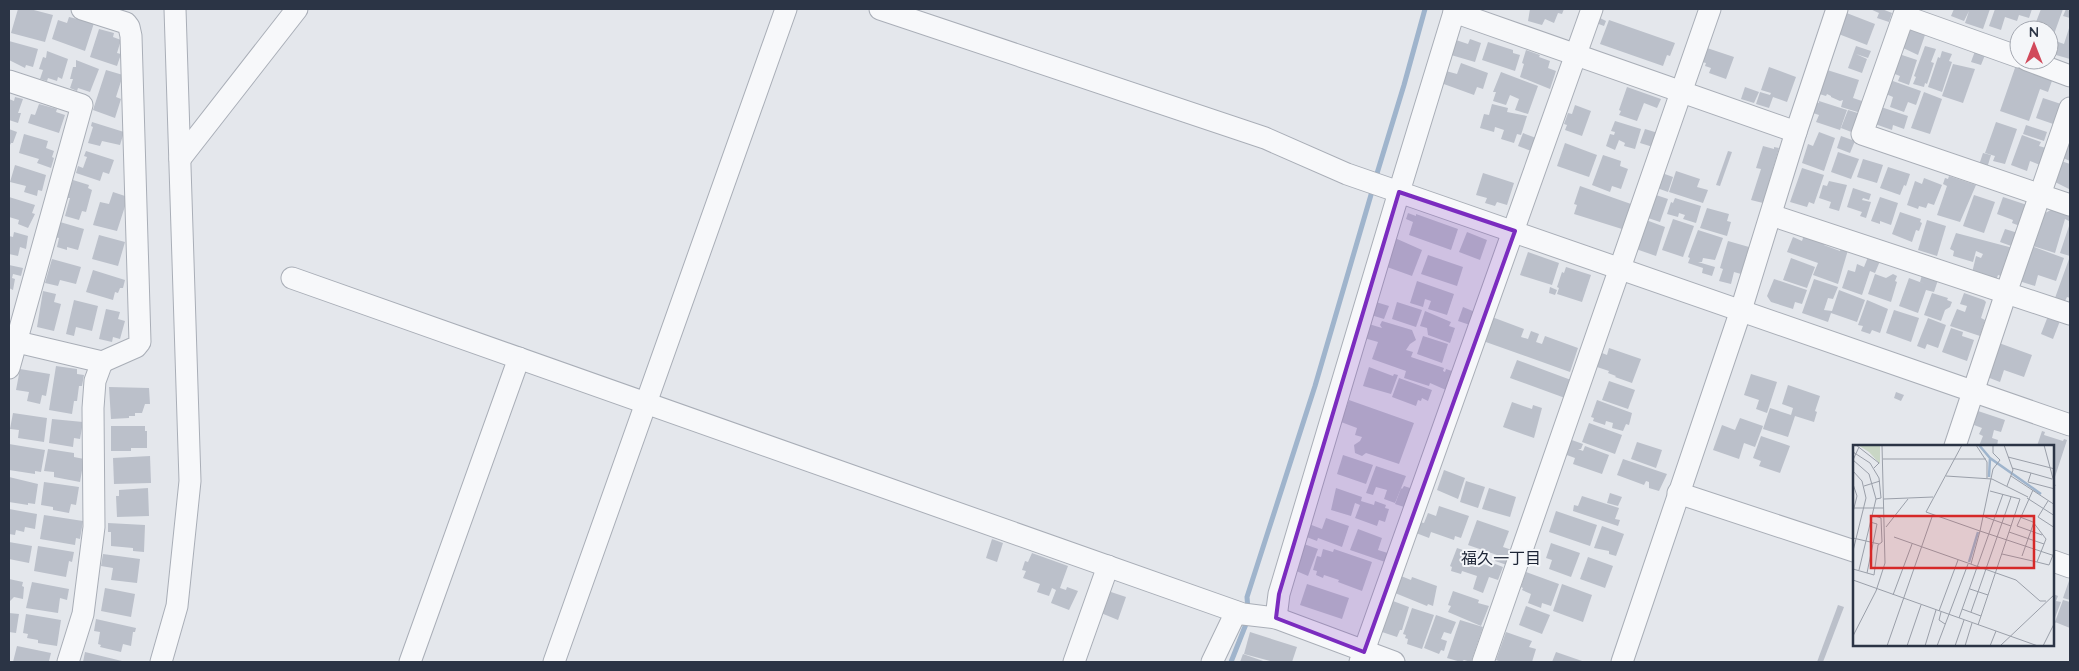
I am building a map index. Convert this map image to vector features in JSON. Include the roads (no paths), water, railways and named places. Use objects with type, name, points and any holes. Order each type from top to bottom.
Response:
[{"type":"street","points":[[12,341],[102,362],[136,347],[140,342],[142,334],[131,36],[126,23],[82,9]]},
{"type":"street","points":[[161,662],[177,606],[190,481],[175,9]]},
{"type":"street","points":[[180,159],[297,9]]},
{"type":"street","points":[[554,662],[786,9]]},
{"type":"street","points":[[880,9],[1265,138],[1347,174],[1621,267],[2070,425]]},
{"type":"street","points":[[1362,657],[1515,231],[1592,9]]},
{"type":"street","points":[[1483,662],[1710,9]]},
{"type":"street","points":[[1622,662],[1741,310],[1796,132],[1837,9]]},
{"type":"street","points":[[1271,617],[1395,190],[1454,10],[1796,132]]},
{"type":"street","points":[[2009,53],[1905,12],[1862,134],[2070,205]]},
{"type":"street","points":[[2054,70],[2070,76]]},
{"type":"street","points":[[9,81],[82,105],[12,341],[9,368]]},
{"type":"street","points":[[1955,445],[2070,108]]},
{"type":"street","points":[[1771,215],[2070,314]]},
{"type":"street","points":[[292,278],[1239,613],[1271,617],[1362,657],[1394,662]]},
{"type":"street","points":[[410,662],[519,358]]},
{"type":"street","points":[[68,662],[83,614],[94,527],[93,408],[95,381],[102,362]]},
{"type":"street","points":[[1678,493],[1853,551]]},
{"type":"street","points":[[2054,561],[2070,567]]},
{"type":"street","points":[[1074,662],[1108,566]]},
{"type":"street","points":[[1212,662],[1239,613]]},
{"type":"waterway","points":[[1375,180],[1425,9]]},
{"type":"waterway","points":[[1248,610],[1247,597],[1315,386],[1373,188]]},
{"type":"waterway","points":[[1231,662],[1248,619]]},
{"type":"district","name":"福久一丁目","points":[[1501,558]]}]
